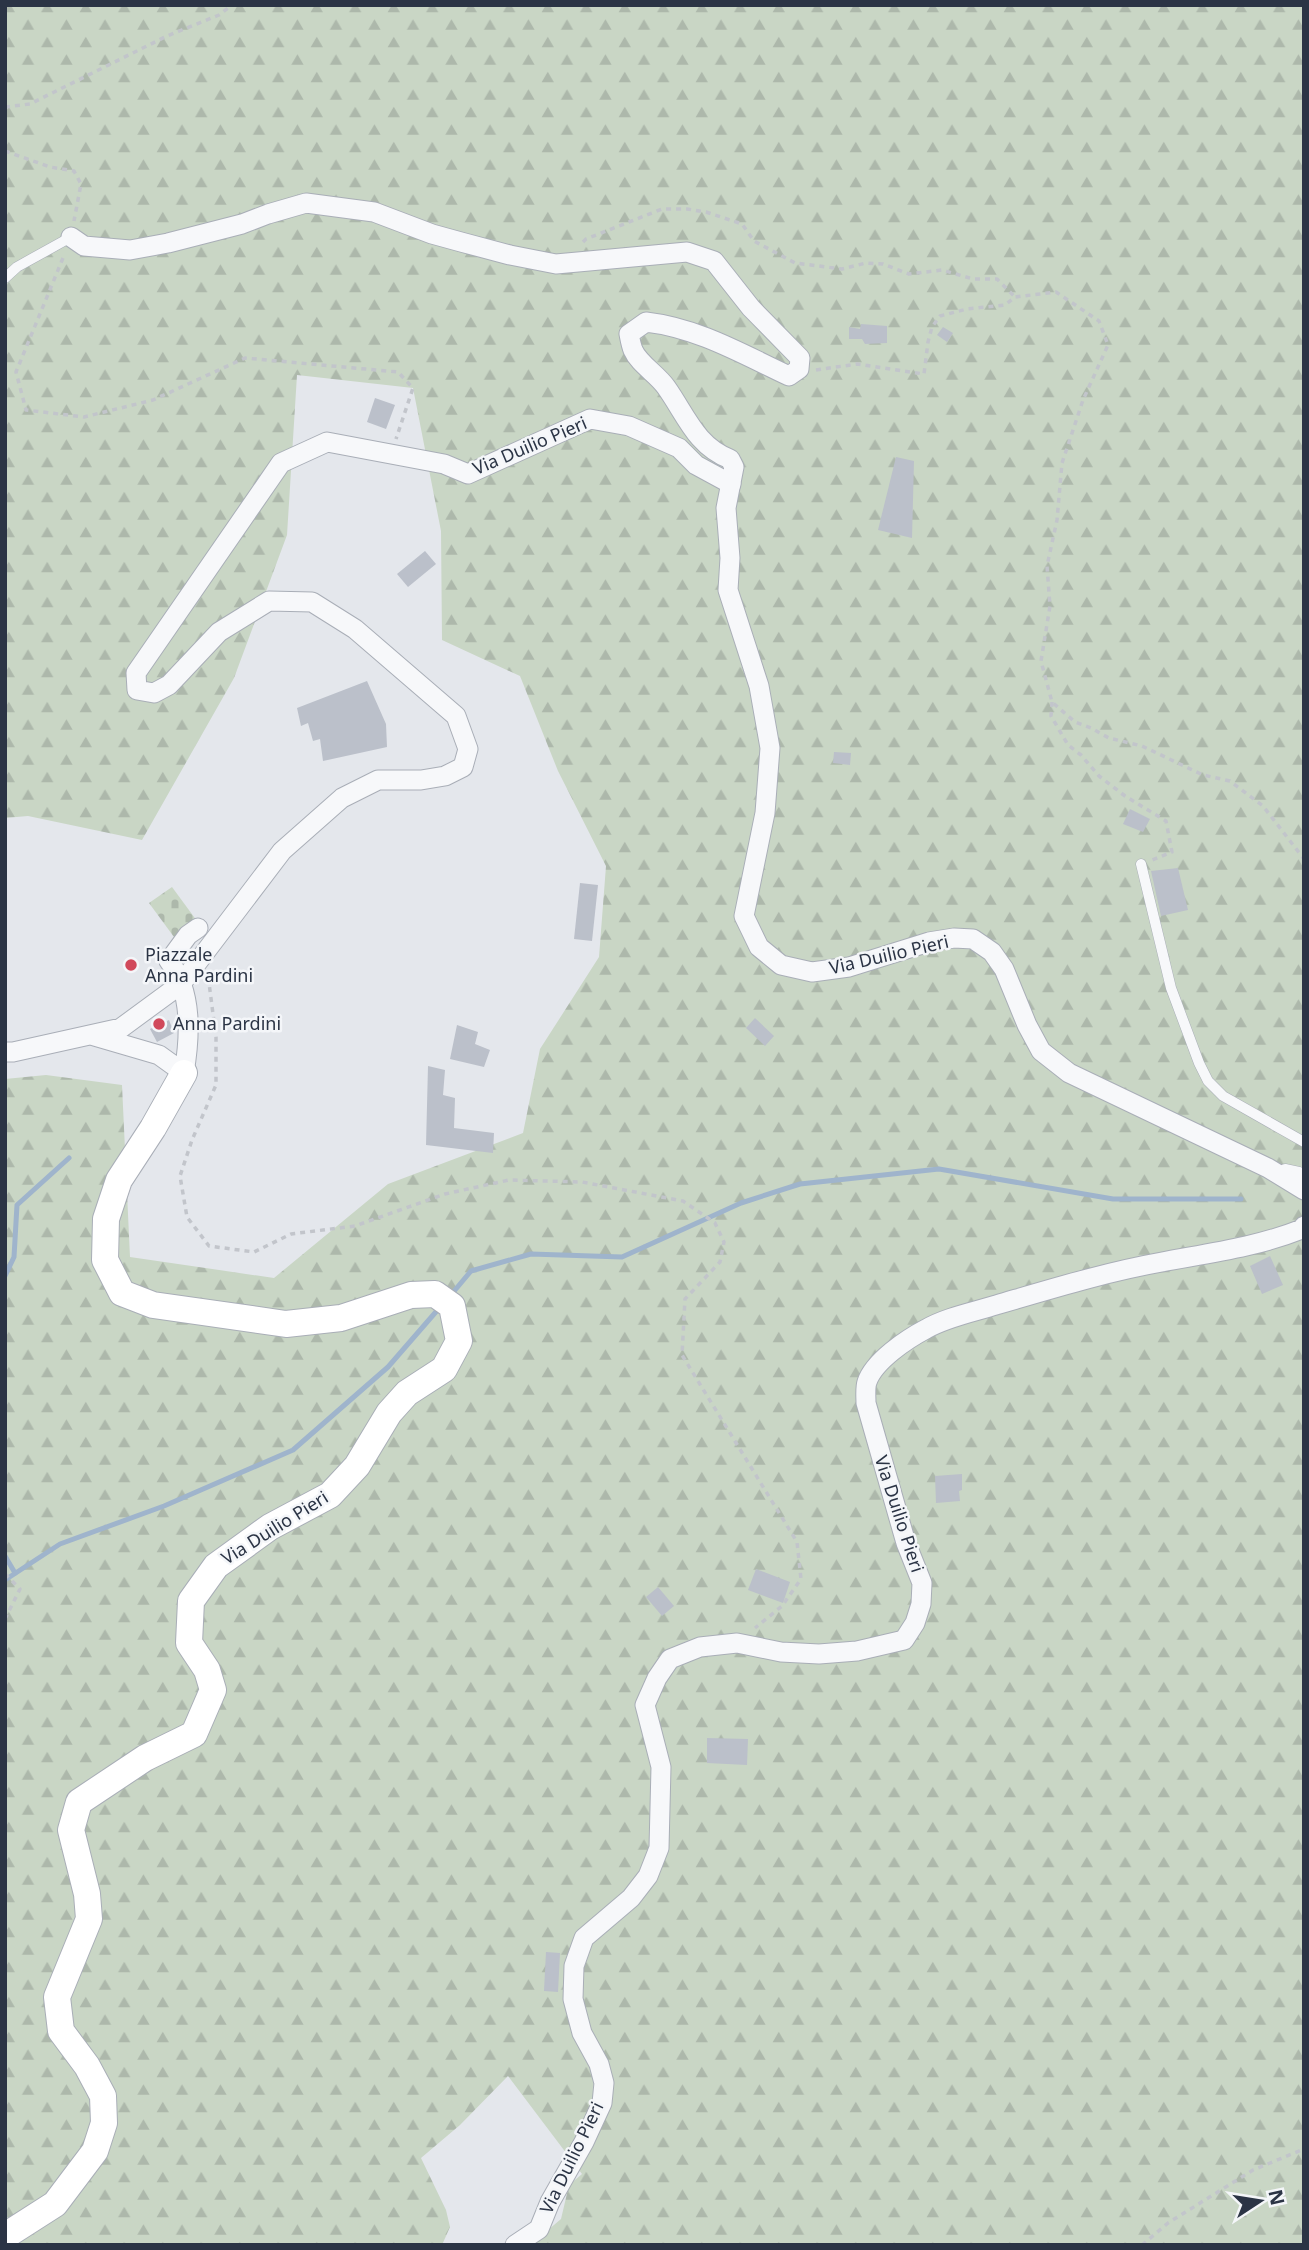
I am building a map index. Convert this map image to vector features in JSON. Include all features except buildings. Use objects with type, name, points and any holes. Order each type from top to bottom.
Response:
[{"type":"street","points":[[71,237],[84,246],[130,250],[209,233],[306,203],[374,212],[452,239],[556,264],[687,251],[714,261],[751,308],[800,358],[799,369],[789,376],[704,335],[670,324],[646,322],[629,334],[633,351],[665,385],[693,431],[719,455],[730,459],[734,467],[731,484]]},
{"type":"street","name":"Via Duilio Pieri","points":[[90,1035],[121,1028],[181,984],[282,850],[342,798],[378,780],[433,778],[445,776],[463,767],[468,749],[456,716],[355,629],[312,602],[269,601],[219,632],[170,685],[154,693],[137,690],[136,673],[281,463],[327,442],[444,464],[468,474],[590,419],[629,426],[678,448],[696,465],[731,484],[726,508],[730,558],[728,590],[760,685],[770,748],[765,813],[744,916],[759,947],[781,965],[812,972],[849,967],[929,942],[973,939],[992,952],[1004,969],[1041,1051],[1069,1073],[1277,1173],[1304,1189]]},
{"type":"street","points":[[181,984],[178,973],[169,961],[188,935],[198,928]]},
{"type":"street","name":"Via Duilio Pieri","points":[[5,2236],[55,2204],[95,2151],[104,2123],[103,2096],[87,2066],[61,2031],[57,1997],[89,1919],[71,1830],[79,1802],[145,1758],[194,1734],[213,1690],[207,1670],[189,1643],[191,1601],[216,1566],[270,1527],[330,1495],[357,1466],[389,1413],[407,1393],[444,1369],[459,1341],[444,1300],[411,1295],[341,1318],[286,1324],[153,1305],[122,1293],[105,1260],[106,1219],[119,1180],[184,1073],[189,1042],[187,1004],[181,984]]},
{"type":"street","points":[[5,1052],[90,1035],[159,1055],[184,1073]]},
{"type":"street","name":"Via Duilio Pieri","points":[[515,2245],[539,2229],[550,2202],[584,2142],[602,2103],[604,2083],[598,2064],[582,2033],[573,1999],[574,1966],[584,1938],[631,1898],[648,1876],[659,1848],[661,1767],[645,1704],[657,1678],[670,1660],[700,1647],[737,1643],[781,1652],[819,1654],[856,1651],[904,1640],[915,1623],[922,1583],[902,1533],[866,1403],[867,1382],[879,1363],[927,1328],[1027,1296],[1161,1262],[1244,1248],[1282,1237],[1304,1226]]},
{"type":"lane","points":[[5,278],[17,267],[71,237]]},
{"type":"lane","points":[[1141,864],[1171,988],[1208,1081],[1223,1096],[1304,1142]]},
{"type":"lane","points":[[1277,1173],[1285,1169],[1304,1176]]},
{"type":"path","points":[[5,107],[30,104],[167,36],[219,15],[232,5]]},
{"type":"path","points":[[5,151],[50,167],[74,171],[81,184],[71,237],[16,372],[26,410],[84,416],[153,400],[245,358],[398,372],[413,388],[391,454]]},
{"type":"path","points":[[556,264],[586,239],[662,209],[687,209],[706,212],[742,224],[754,240],[795,263],[842,269],[866,263],[883,264],[909,274],[942,270],[973,279],[997,279],[1015,297]]},
{"type":"path","points":[[799,369],[816,370],[857,364],[924,374],[932,327],[940,316],[967,309],[1005,305],[1015,297],[1056,292],[1099,321],[1108,345],[1083,400],[1062,463],[1057,520],[1047,566],[1050,606],[1041,661],[1052,702],[1052,716],[1068,745],[1081,755],[1099,776],[1125,796],[1166,821],[1172,852],[1141,864]]},
{"type":"path","points":[[1052,702],[1075,723],[1091,727],[1109,738],[1142,746],[1203,775],[1230,781],[1263,806],[1304,859]]},
{"type":"path","points":[[199,962],[209,983],[216,1037],[216,1085],[180,1176],[187,1217],[209,1246],[254,1252],[291,1234],[355,1226],[444,1194],[509,1180],[583,1182],[628,1189],[683,1201],[715,1223],[724,1242],[720,1262],[685,1299],[682,1355],[797,1542],[801,1579],[782,1606],[737,1643]]},
{"type":"path","points":[[5,1573],[20,1589],[5,1619]]},
{"type":"path","points":[[1142,2245],[1168,2223],[1253,2170],[1304,2149]]},
{"type":"green space","points":[[5,5],[1304,5],[1304,2245],[536,2245],[535,2241],[561,2219],[569,2185],[582,2174],[508,2076],[460,2125],[421,2158],[446,2210],[450,2227],[442,2245],[5,2245],[5,1079],[46,1075],[122,1085],[130,1257],[274,1278],[388,1184],[523,1133],[540,1049],[599,957],[606,866],[558,771],[520,676],[442,640],[441,531],[413,388],[297,375],[287,535],[234,678],[142,840],[28,816],[5,818]]},
{"type":"green space","points":[[172,887],[197,921],[174,937],[149,903]]},
{"type":"waterway","points":[[5,1276],[14,1257],[17,1205],[69,1158]]},
{"type":"waterway","points":[[450,1296],[471,1271],[531,1254],[622,1257],[741,1203],[800,1184],[939,1169],[1113,1199],[1241,1199]]},
{"type":"waterway","points":[[5,1580],[60,1544],[164,1506],[293,1450],[388,1367],[441,1306]]},
{"type":"waterway","points":[[5,1556],[15,1573]]},
{"type":"place","name":"Piazzale Anna Pardini","points":[[131,965]]},
{"type":"place","name":"Anna Pardini","points":[[159,1024]]}]
